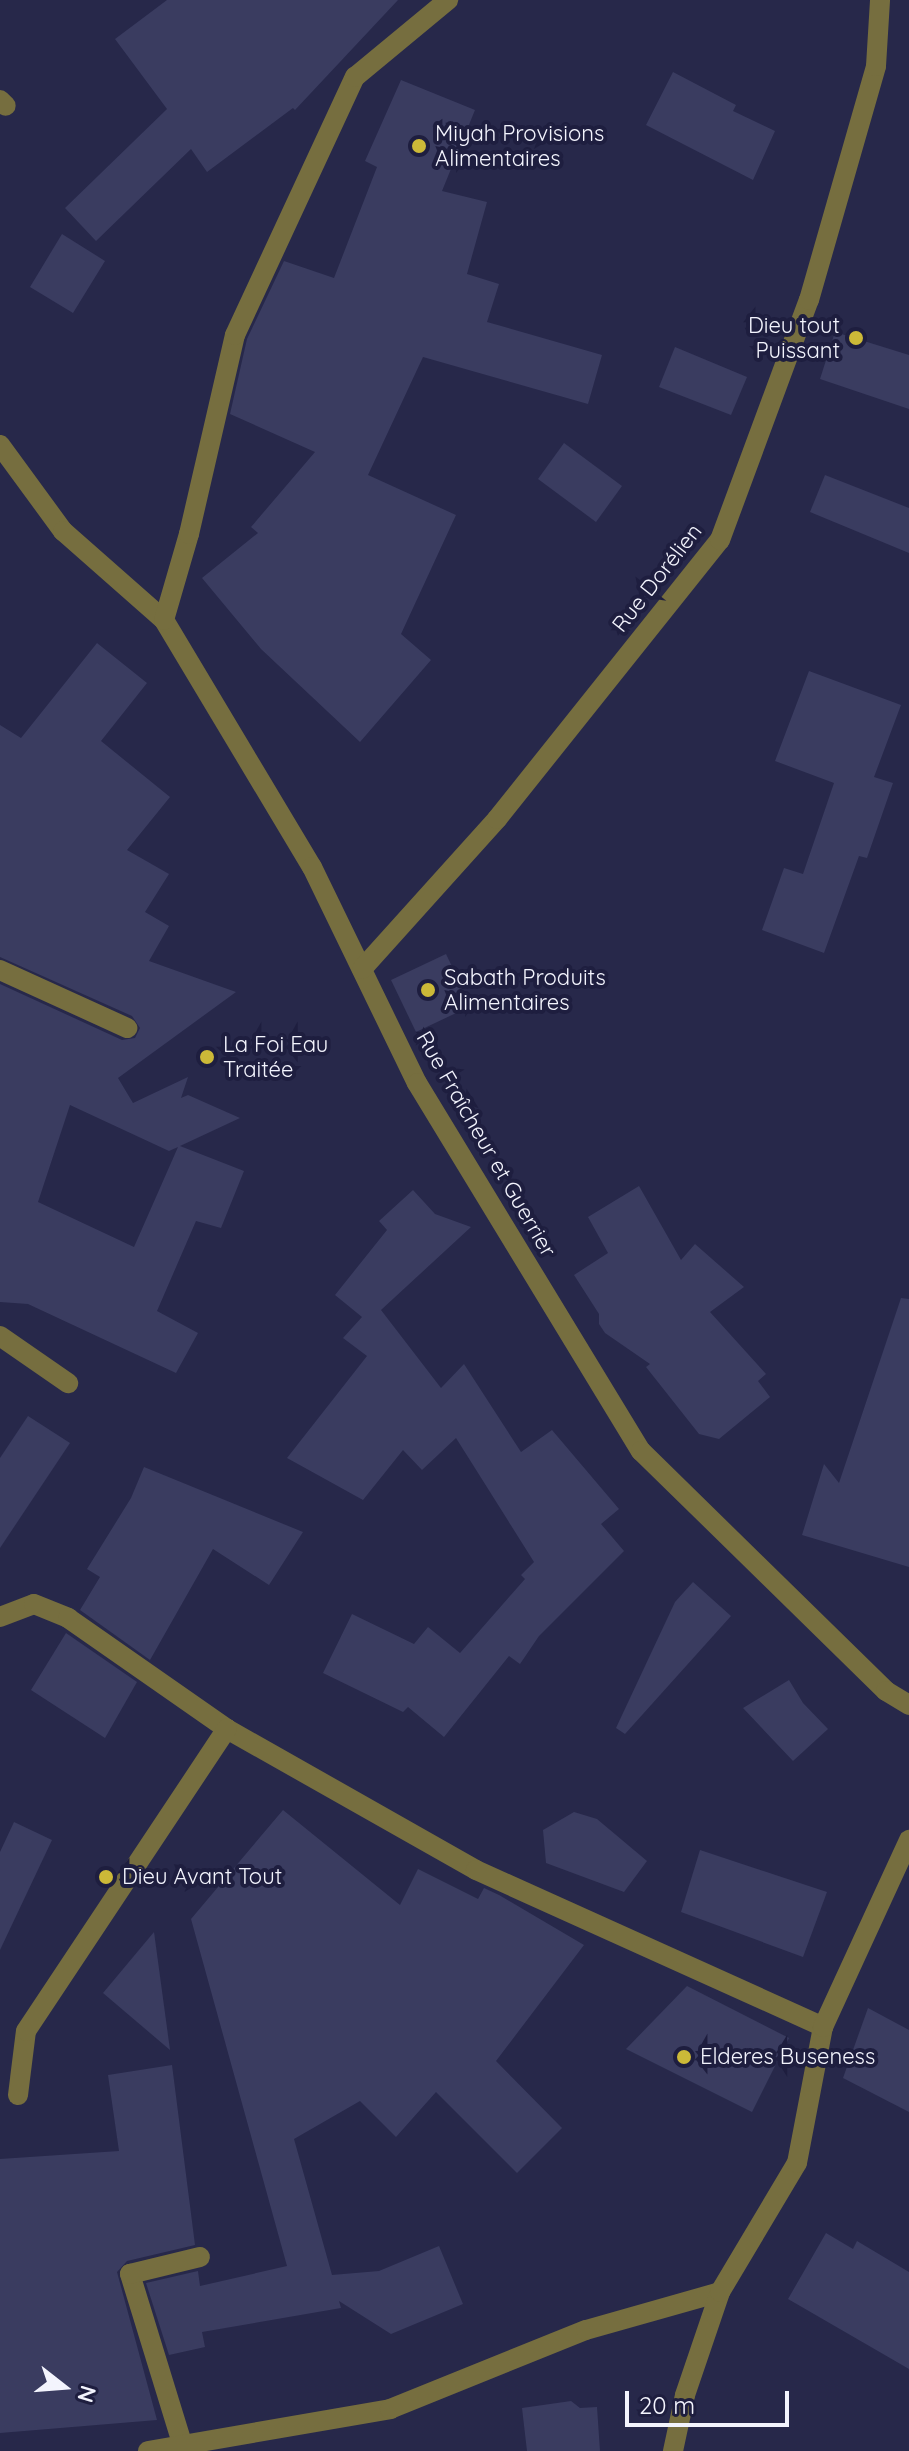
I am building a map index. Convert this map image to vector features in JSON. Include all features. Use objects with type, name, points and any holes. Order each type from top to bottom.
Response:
[{"type":"street","points":[[164,620],[189,534],[235,335],[355,77],[448,0]]},
{"type":"street","name":"Rue Dorélien","points":[[362,969],[497,819],[720,540],[809,300],[876,66],[880,0]]},
{"type":"street","name":"Rue Fraîcheur et Guerrier","points":[[0,445],[63,531],[164,620],[312,867],[417,1083],[641,1451],[886,1691],[909,1705]]},
{"type":"street","points":[[0,970],[127,1028]]},
{"type":"street","points":[[0,1336],[68,1383]]},
{"type":"street","points":[[0,1617],[34,1604],[68,1618],[227,1729],[476,1870],[823,2027]]},
{"type":"street","points":[[18,2095],[26,2031],[227,1729]]},
{"type":"street","points":[[673,2451],[685,2395],[720,2292],[797,2163],[823,2027],[909,1840]]},
{"type":"street","points":[[182,2443],[130,2274],[200,2257]]},
{"type":"street","points":[[148,2451],[390,2409],[586,2330],[720,2292]]},
{"type":"building","points":[[167,0],[398,0],[295,110],[293,108],[207,172],[191,149],[96,241],[65,208],[167,109],[115,39]]},
{"type":"building","points":[[673,72],[736,105],[733,111],[775,131],[753,180],[646,125]]},
{"type":"building","points":[[401,80],[475,110],[442,191],[487,202],[467,274],[499,284],[487,322],[602,355],[588,404],[423,357],[368,475],[456,515],[401,634],[431,660],[360,742],[261,649],[202,578],[258,533],[251,527],[315,452],[230,414],[247,339],[284,261],[334,278],[377,167],[365,161]]},
{"type":"building","points":[[62,234],[105,261],[73,313],[30,287]]},
{"type":"building","points":[[835,332],[909,355],[909,409],[820,379]]},
{"type":"building","points":[[675,347],[747,377],[731,415],[659,387]]},
{"type":"building","points":[[564,443],[622,486],[596,522],[538,479]]},
{"type":"building","points":[[825,475],[909,508],[909,553],[810,512]]},
{"type":"building","points":[[97,643],[147,683],[101,741],[170,797],[127,850],[169,874],[145,912],[169,926],[149,961],[236,992],[118,1078],[133,1103],[188,1077],[181,1098],[188,1095],[240,1118],[180,1146],[244,1171],[221,1228],[196,1221],[157,1311],[198,1333],[176,1373],[28,1304],[0,1302],[0,984],[122,1040],[135,1038],[140,1028],[132,1016],[0,957],[0,725],[21,738]],"holes":[[[70,1105],[169,1151],[178,1147],[134,1247],[38,1202]]]},
{"type":"building","points":[[809,671],[901,705],[874,777],[893,783],[867,858],[859,856],[824,953],[762,930],[784,868],[803,874],[834,783],[775,761]]},
{"type":"building","points":[[446,954],[471,1006],[416,1032],[391,980]]},
{"type":"building","points":[[639,1186],[681,1260],[695,1244],[744,1287],[710,1312],[766,1374],[758,1381],[770,1397],[719,1439],[699,1434],[646,1367],[650,1364],[605,1333],[599,1324],[599,1314],[574,1275],[608,1253],[588,1217]]},
{"type":"building","points":[[413,1190],[435,1214],[471,1227],[381,1310],[441,1388],[464,1364],[521,1452],[552,1430],[619,1509],[601,1524],[624,1551],[539,1636],[520,1664],[509,1656],[444,1737],[408,1707],[403,1712],[323,1673],[352,1614],[414,1644],[428,1627],[460,1653],[525,1579],[521,1575],[534,1562],[456,1438],[422,1470],[403,1450],[363,1500],[287,1458],[367,1356],[343,1338],[362,1317],[335,1295],[387,1230],[379,1221]]},
{"type":"building","points":[[901,1298],[909,1299],[909,1567],[802,1535],[824,1464],[839,1483]]},
{"type":"building","points":[[28,1416],[70,1443],[0,1548],[0,1458]]},
{"type":"building","points":[[144,1467],[303,1532],[269,1585],[213,1549],[150,1660],[80,1610],[100,1577],[87,1569],[131,1498]]},
{"type":"building","points":[[693,1582],[731,1616],[625,1734],[616,1728],[675,1602]]},
{"type":"building","points":[[66,1633],[137,1682],[105,1738],[31,1690]]},
{"type":"building","points":[[789,1680],[803,1703],[828,1729],[793,1761],[743,1708]]},
{"type":"building","points":[[283,1810],[400,1905],[418,1869],[478,1899],[484,1888],[584,1945],[496,2061],[562,2128],[517,2173],[436,2092],[396,2137],[360,2101],[294,2139],[332,2275],[379,2271],[439,2246],[463,2304],[391,2334],[339,2301],[341,2308],[202,2332],[205,2347],[169,2355],[146,2283],[198,2271],[200,2286],[287,2266],[191,1919]]},
{"type":"building","points":[[574,1812],[597,1819],[647,1861],[624,1892],[546,1863],[543,1830]]},
{"type":"building","points":[[14,1822],[52,1840],[0,1950],[0,1852]]},
{"type":"building","points":[[700,1850],[827,1892],[803,1957],[681,1912]]},
{"type":"building","points":[[154,1932],[170,2050],[103,1993]]},
{"type":"building","points":[[687,1986],[789,2038],[752,2112],[626,2049]]},
{"type":"building","points":[[868,2008],[909,2030],[909,2112],[843,2078]]},
{"type":"building","points":[[172,2065],[195,2245],[127,2261],[117,2272],[157,2420],[0,2433],[0,2159],[119,2151],[108,2075]]},
{"type":"building","points":[[826,2233],[853,2249],[857,2241],[909,2272],[909,2369],[788,2299]]},
{"type":"building","points":[[571,2401],[580,2408],[597,2407],[600,2451],[527,2451],[522,2408]]},
{"type":"place","name":"Miyah Provisions Alimentaires","points":[[419,146]]},
{"type":"place","name":"Dieu tout Puissant","points":[[856,338]]},
{"type":"place","name":"Sabath Produits Alimentaires","points":[[428,990]]},
{"type":"place","name":"La Foi Eau Traitée","points":[[207,1057]]},
{"type":"place","name":"Dieu Avant Tout","points":[[106,1877]]},
{"type":"place","name":"Elderes Buseness","points":[[684,2057]]}]
